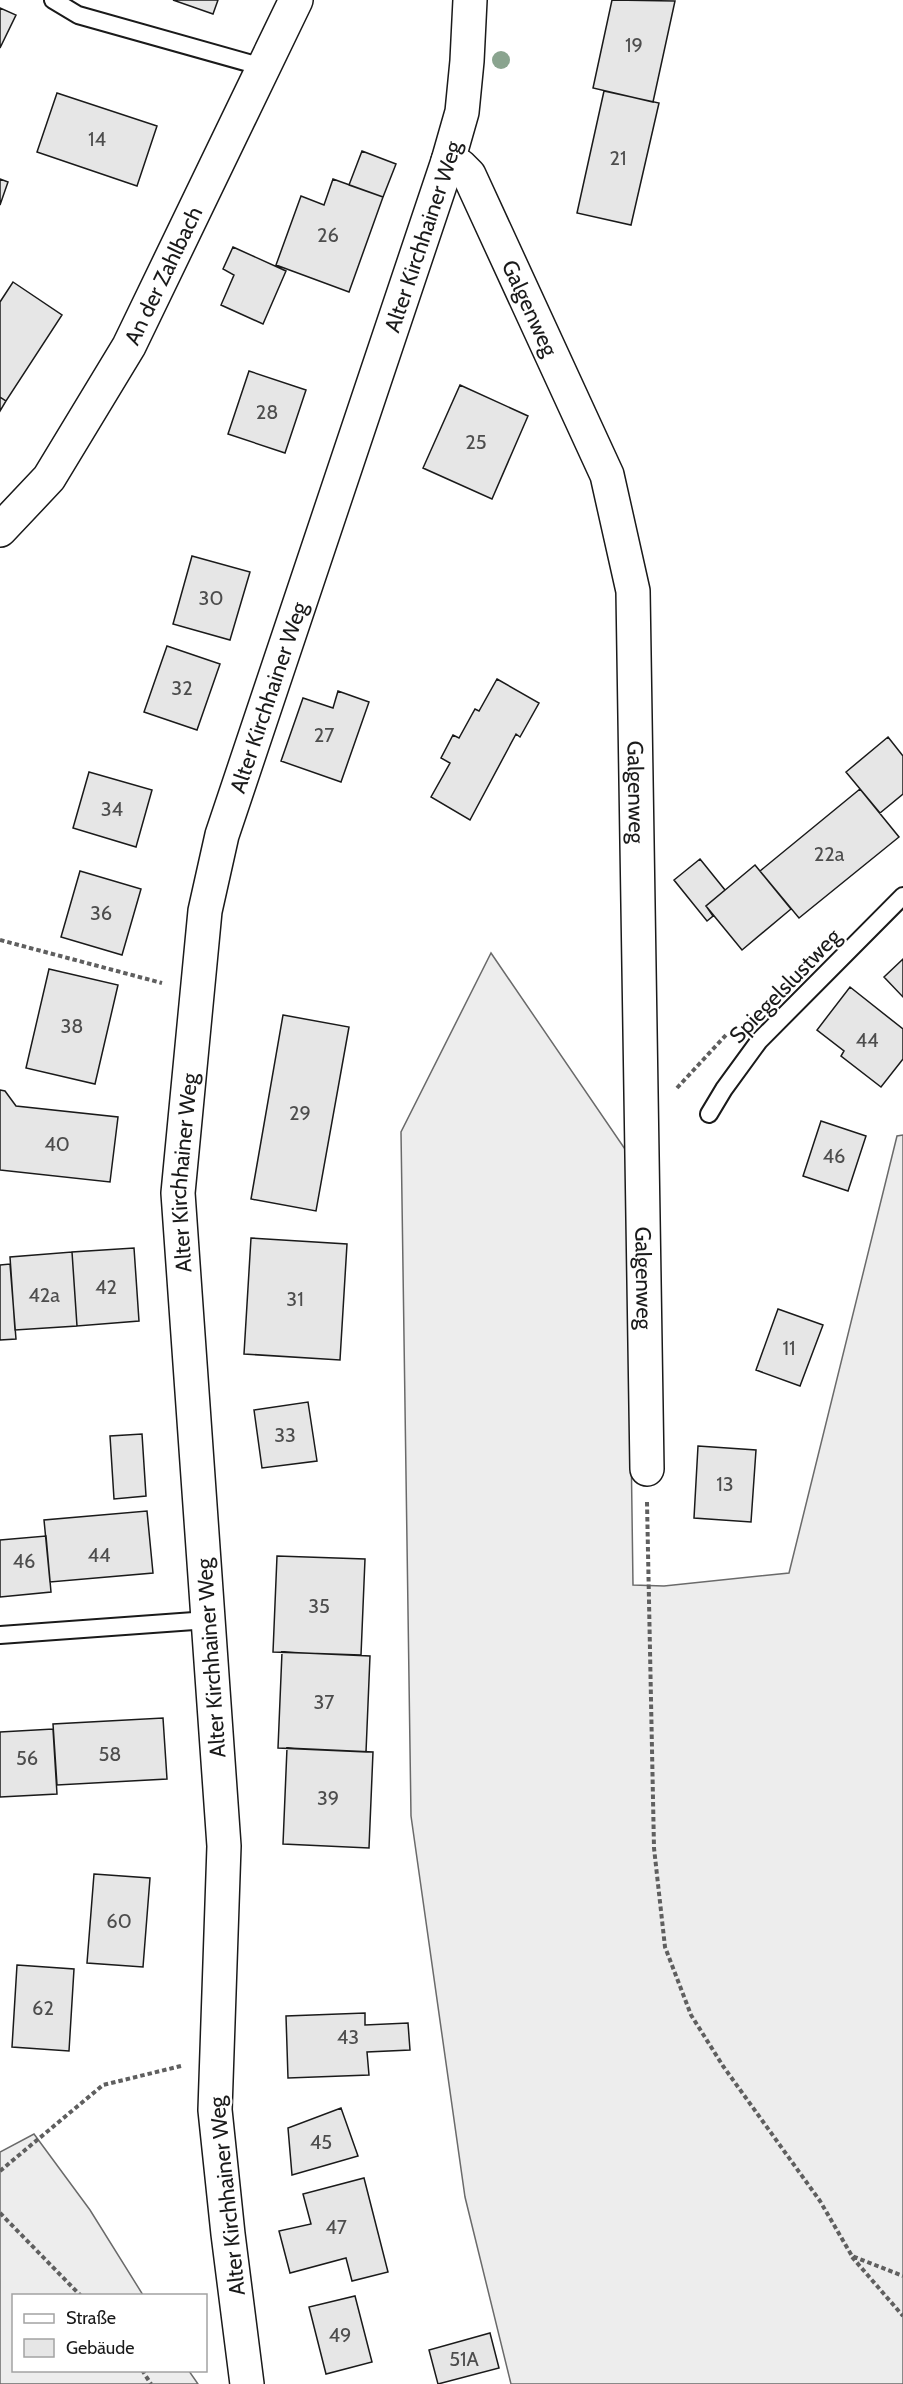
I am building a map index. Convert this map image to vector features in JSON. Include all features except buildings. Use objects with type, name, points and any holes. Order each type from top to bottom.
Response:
[{"type":"street","name":"An der Zahlbach","points":[[0,530],[49,478],[129,346],[296,0]]},
{"type":"street","name":"Alter Kirchhainer Weg","points":[[247,2384],[215,2110],[224,1846],[178,1193],[196,992],[205,911],[222,834],[448,161],[462,112],[470,0]]},
{"type":"street","name":"Galgenweg","points":[[448,161],[460,166],[469,175],[607,475],[633,591],[646,1469]]},
{"type":"lane","points":[[53,0],[78,15],[263,67]]},
{"type":"lane","name":"Spiegelslustweg","points":[[710,1114],[724,1089],[759,1041],[903,896]]},
{"type":"lane","points":[[0,1635],[208,1620]]},
{"type":"path","points":[[0,940],[196,992]]},
{"type":"path","points":[[646,1469],[654,1848],[665,1947],[691,2015],[723,2066],[820,2201],[852,2256],[903,2316]]},
{"type":"path","points":[[0,2171],[103,2085],[217,2057]]},
{"type":"path","points":[[0,2213],[80,2294]]},
{"type":"path","points":[[852,2256],[903,2276]]},
{"type":"shaded area","points":[[491,953],[627,1152],[633,1585],[664,1586],[789,1573],[897,1136],[903,1135],[903,2384],[511,2384],[465,2197],[411,1816],[401,1132]]},
{"type":"shaded area","points":[[34,2134],[90,2210],[142,2294],[12,2294],[12,2372],[190,2372],[198,2384],[0,2384],[0,2152]]}]
